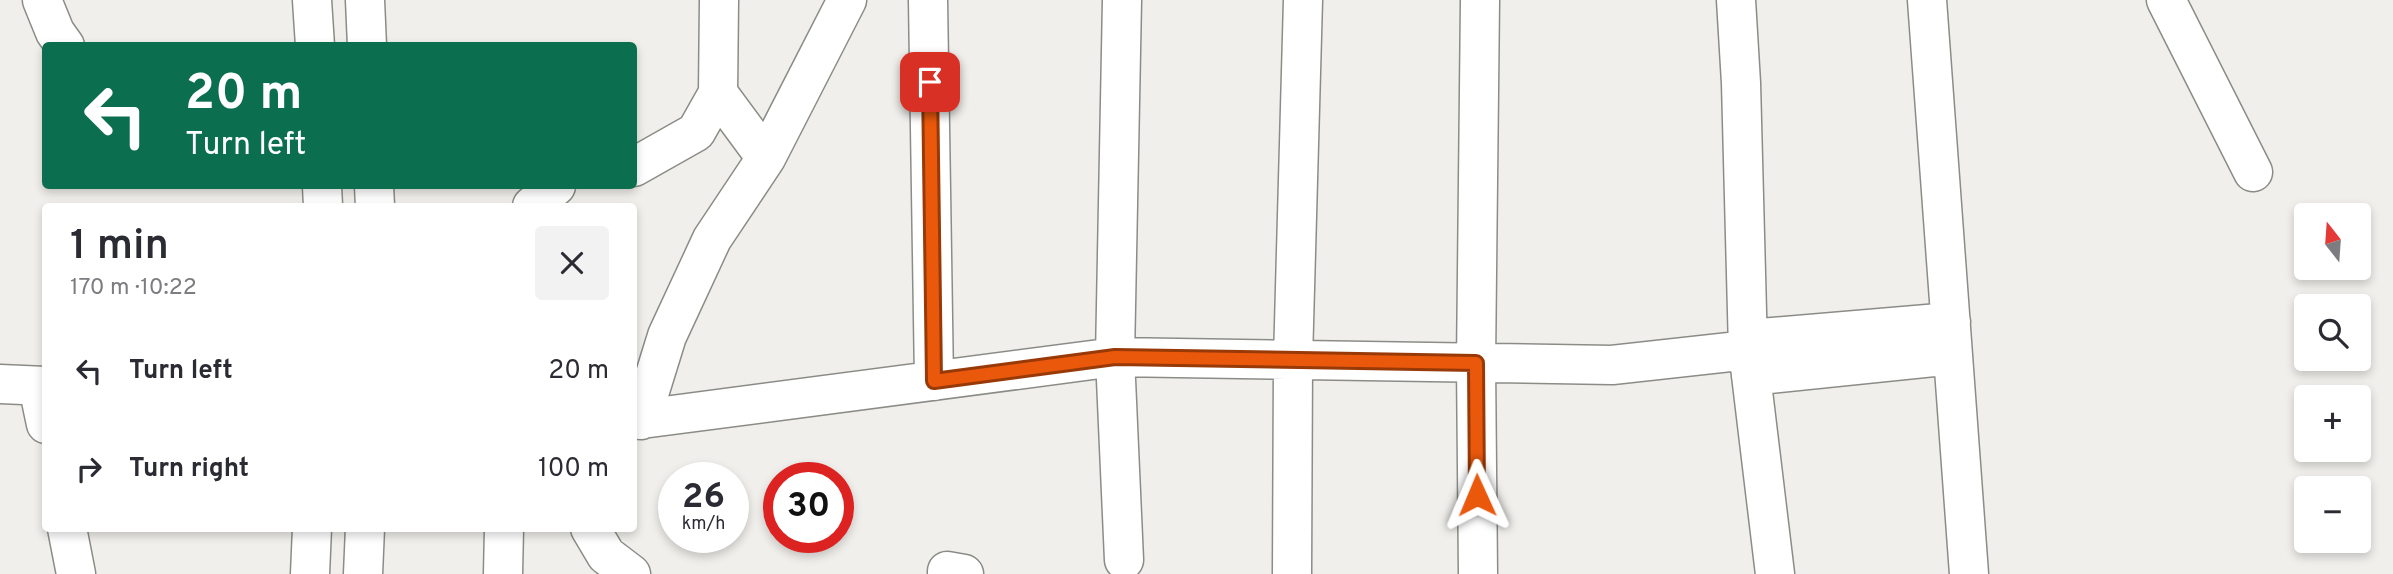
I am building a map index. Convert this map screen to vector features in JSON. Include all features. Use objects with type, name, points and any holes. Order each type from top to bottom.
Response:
[{"type":"street","points":[[42,0],[55,32],[62,42]]},
{"type":"street","points":[[312,0],[315,42]]},
{"type":"street","points":[[365,0],[367,42]]},
{"type":"street","points":[[637,165],[696,132],[718,93],[719,0]]},
{"type":"street","points":[[847,0],[766,158],[712,239],[667,336],[637,420],[1115,357],[1612,365],[1952,339]]},
{"type":"street","points":[[928,0],[934,381]]},
{"type":"street","points":[[1122,0],[1115,357],[1124,560]]},
{"type":"street","points":[[1292,574],[1293,360],[1303,0]]},
{"type":"street","points":[[1478,574],[1476,363],[1480,0]]},
{"type":"street","points":[[1735,0],[1741,83],[1750,355],[1775,574]]},
{"type":"street","points":[[1927,0],[1969,574]]},
{"type":"street","points":[[2166,0],[2253,173]]},
{"type":"street","points":[[718,93],[766,158]]},
{"type":"street","points":[[536,203],[552,189]]},
{"type":"street","points":[[0,384],[42,386]]},
{"type":"street","points":[[68,532],[76,574]]},
{"type":"street","points":[[310,574],[312,532]]},
{"type":"street","points":[[363,574],[365,532]]},
{"type":"street","points":[[503,574],[504,532]]},
{"type":"street","points":[[592,532],[606,555],[631,574]]},
{"type":"street","points":[[947,574],[947,571],[964,574]]},
{"type":"route","points":[[930,82],[934,381],[1115,357],[1476,363],[1477,495]]}]
